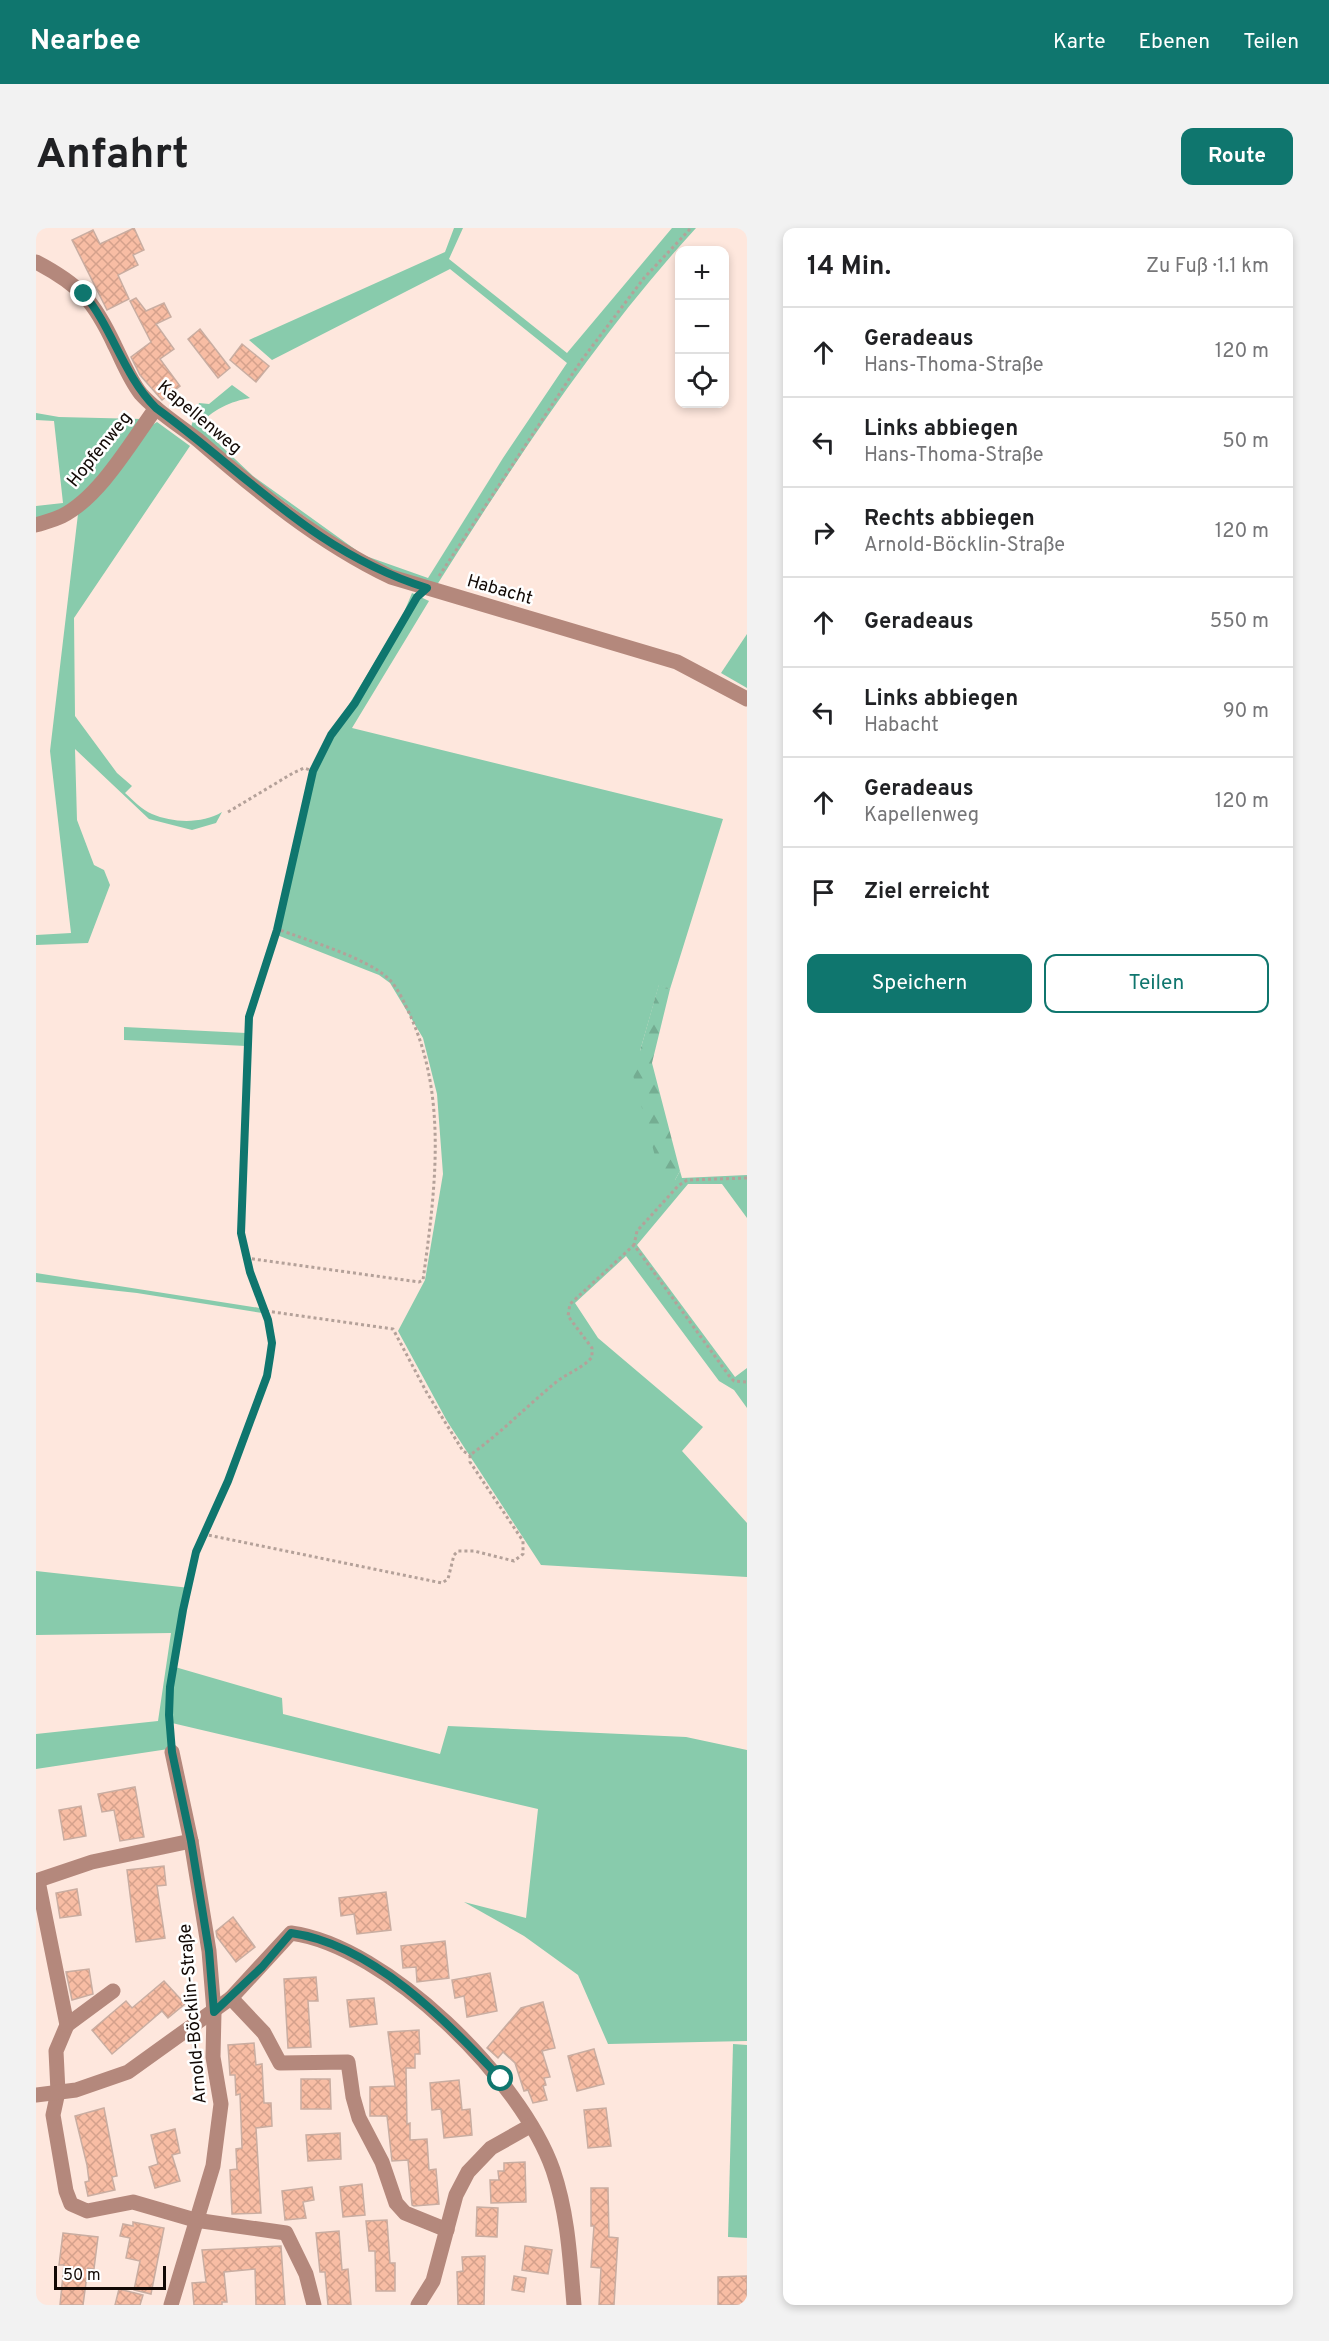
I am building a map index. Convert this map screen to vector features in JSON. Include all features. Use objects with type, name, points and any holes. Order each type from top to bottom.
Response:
[{"type":"street","name":"Kapellenweg","points":[[36,262],[67,279],[96,308],[140,392],[156,408],[256,490]]},
{"type":"street","name":"Hopfenweg","points":[[36,525],[62,516],[78,506],[109,472],[156,408]]},
{"type":"street","name":"Habacht","points":[[256,490],[321,539],[391,577],[677,662],[747,699]]},
{"type":"street","name":"Arnold-Böcklin-Straße","points":[[171,2305],[213,2166],[221,2104],[213,2057],[214,2012],[209,1951],[191,1841],[172,1752]]},
{"type":"street","points":[[67,2025],[37,1881],[92,1862],[191,1841]]},
{"type":"street","points":[[36,2095],[76,2090],[128,2072],[231,1998],[291,1933],[314,1936],[336,1945],[385,1974],[455,2029],[501,2079],[552,2167],[566,2214],[574,2305]]},
{"type":"street","points":[[113,1991],[67,2025],[56,2051],[58,2092],[53,2115],[66,2191],[71,2204],[87,2211],[133,2202],[195,2220],[286,2232],[306,2274],[314,2305]]},
{"type":"street","points":[[231,1998],[264,2033],[280,2063],[348,2062],[359,2118],[382,2162],[396,2203],[405,2213],[447,2230]]},
{"type":"street","points":[[418,2305],[433,2281],[456,2195],[468,2172],[491,2148],[530,2126]]},
{"type":"path","points":[[172,1752],[168,1728],[170,1687],[196,1552],[228,1481],[267,1376],[272,1343],[266,1311],[246,1258],[241,1233],[249,1017],[277,928],[313,771],[331,735],[355,703],[417,597],[438,578],[581,362],[644,278],[691,228]]},
{"type":"path","points":[[228,812],[293,773],[304,768],[313,771]]},
{"type":"path","points":[[246,1258],[419,1282],[423,1280],[434,1202],[435,1133],[429,1070],[419,1036],[407,1009],[390,980],[372,967],[277,928]]},
{"type":"path","points":[[470,1455],[491,1440],[556,1382],[585,1365],[592,1357],[592,1348],[568,1316],[570,1304],[634,1245],[636,1231],[678,1186],[687,1180],[747,1178]]},
{"type":"path","points":[[634,1245],[729,1377],[734,1381],[747,1382]]},
{"type":"path","points":[[266,1311],[393,1329],[427,1393],[463,1452],[470,1455]]},
{"type":"path","points":[[203,1534],[442,1583],[448,1579],[454,1555],[458,1551],[474,1551],[514,1561],[523,1554],[523,1541],[470,1462],[470,1455]]},
{"type":"green space","points":[[454,228],[463,228],[449,259],[567,353],[672,228],[696,228],[680,246],[675,246],[675,252],[590,357],[495,494],[435,588],[425,582],[392,573],[354,553],[205,443],[191,427],[199,403],[209,404],[232,385],[250,398],[222,407],[204,420],[200,426],[253,476],[363,555],[428,578],[503,458],[567,363],[450,269],[272,360],[249,340],[445,252]]},
{"type":"green space","points":[[36,413],[59,417],[142,419],[103,475],[75,502],[36,521],[36,506],[63,503],[54,421],[36,420]]},
{"type":"green space","points":[[157,422],[190,446],[74,618],[75,716],[117,773],[132,786],[125,793],[145,810],[160,817],[187,821],[206,819],[222,812],[216,823],[192,830],[149,819],[75,749],[77,820],[94,865],[104,870],[110,885],[88,943],[36,945],[36,935],[71,933],[50,751],[78,514],[144,430]]},
{"type":"green space","points":[[412,593],[429,601],[352,728],[723,819],[670,989],[659,985],[640,1051],[675,1180],[680,1171],[682,1178],[747,1175],[747,1218],[722,1184],[688,1184],[637,1245],[735,1377],[747,1368],[747,1408],[734,1390],[719,1381],[626,1256],[575,1303],[598,1338],[703,1427],[682,1451],[747,1523],[747,1577],[541,1565],[447,1421],[398,1331],[425,1280],[443,1174],[437,1094],[423,1038],[390,983],[379,975],[277,935],[316,759],[402,617]]},
{"type":"green space","points":[[747,634],[747,688],[721,673]]},
{"type":"green space","points":[[659,984],[670,989],[652,1063],[680,1171],[675,1180],[661,1178],[630,1064],[640,1051]]},
{"type":"green space","points":[[124,1027],[246,1033],[246,1046],[124,1040]]},
{"type":"green space","points":[[36,1273],[260,1308],[262,1313],[137,1293],[36,1282]]},
{"type":"green space","points":[[36,1571],[190,1588],[175,1667],[282,1698],[283,1714],[440,1754],[448,1726],[686,1737],[747,1750],[747,2041],[608,2044],[578,1975],[524,1936],[464,1902],[526,1918],[538,1809],[172,1723],[175,1748],[36,1769],[36,1734],[158,1721],[171,1633],[36,1635]]},
{"type":"green space","points":[[733,2044],[747,2045],[747,2238],[728,2237]]},
{"type":"building","points":[[134,228],[144,250],[133,255],[138,265],[118,275],[129,299],[107,310],[72,240],[93,230],[100,244]]},
{"type":"building","points":[[136,298],[146,311],[164,303],[171,317],[156,324],[174,349],[160,359],[180,386],[162,400],[140,375],[131,357],[151,342],[130,301]]},
{"type":"building","points":[[200,329],[230,368],[218,378],[188,339]]},
{"type":"building","points":[[242,344],[269,366],[256,382],[230,360]]},
{"type":"building","points":[[135,1787],[144,1837],[120,1841],[114,1810],[102,1812],[98,1794]]},
{"type":"building","points":[[81,1806],[86,1836],[64,1840],[59,1810]]},
{"type":"building","points":[[164,1866],[166,1885],[157,1886],[165,1938],[136,1942],[127,1870]]},
{"type":"building","points":[[77,1889],[81,1915],[60,1918],[56,1893]]},
{"type":"building","points":[[386,1892],[391,1930],[357,1934],[354,1914],[341,1916],[339,1898]]},
{"type":"building","points":[[233,1917],[255,1947],[236,1962],[217,1937],[216,1931]]},
{"type":"building","points":[[445,1941],[449,1978],[417,1982],[416,1967],[403,1968],[401,1946]]},
{"type":"building","points":[[89,1969],[93,1994],[72,2000],[66,1972]]},
{"type":"building","points":[[490,1973],[497,2011],[467,2017],[464,1996],[455,1998],[452,1980]]},
{"type":"building","points":[[316,1977],[318,2001],[308,2001],[311,2047],[288,2048],[284,1979]]},
{"type":"building","points":[[164,1981],[185,2004],[168,2018],[162,2011],[112,2054],[92,2030],[126,2001],[132,2008]]},
{"type":"building","points":[[374,1998],[377,2024],[350,2027],[347,2000]]},
{"type":"building","points":[[543,2002],[555,2048],[542,2051],[550,2077],[544,2078],[546,2085],[543,2086],[547,2100],[533,2103],[528,2090],[524,2091],[515,2063],[503,2052],[498,2058],[487,2048],[521,2008]]},
{"type":"building","points":[[419,2030],[420,2054],[415,2054],[415,2068],[406,2068],[407,2124],[410,2123],[410,2140],[427,2139],[429,2170],[436,2169],[439,2204],[414,2206],[412,2205],[408,2160],[392,2161],[387,2116],[370,2116],[370,2087],[395,2086],[388,2032]]},
{"type":"building","points":[[254,2043],[256,2065],[262,2064],[264,2103],[271,2103],[272,2126],[256,2128],[261,2213],[232,2214],[230,2170],[237,2169],[236,2149],[242,2148],[240,2094],[236,2095],[235,2075],[230,2075],[228,2045]]},
{"type":"building","points":[[594,2049],[604,2084],[577,2091],[568,2056]]},
{"type":"building","points":[[301,2079],[330,2079],[331,2109],[301,2109]]},
{"type":"building","points":[[459,2080],[462,2110],[470,2109],[472,2135],[444,2138],[441,2109],[432,2110],[430,2083]]},
{"type":"building","points":[[104,2108],[117,2176],[112,2177],[115,2190],[88,2196],[85,2182],[89,2181],[87,2165],[75,2116]]},
{"type":"building","points":[[606,2108],[611,2146],[588,2148],[584,2110]]},
{"type":"building","points":[[175,2129],[180,2153],[172,2155],[180,2181],[155,2188],[149,2167],[158,2164],[151,2135]]},
{"type":"building","points":[[340,2133],[341,2159],[308,2161],[306,2135]]},
{"type":"building","points":[[525,2162],[526,2202],[491,2203],[490,2180],[499,2180],[498,2171],[504,2171],[504,2163]]},
{"type":"building","points":[[362,2184],[365,2215],[343,2217],[340,2187]]},
{"type":"building","points":[[312,2187],[314,2200],[303,2202],[306,2218],[285,2220],[282,2191]]},
{"type":"building","points":[[591,2188],[608,2188],[609,2237],[618,2238],[614,2305],[599,2305],[601,2268],[591,2267],[594,2226],[591,2226]]},
{"type":"building","points":[[477,2207],[498,2208],[497,2237],[476,2236]]},
{"type":"building","points":[[387,2220],[390,2263],[395,2263],[395,2291],[376,2291],[375,2251],[369,2251],[366,2221]]},
{"type":"building","points":[[133,2222],[164,2228],[151,2294],[134,2290],[140,2261],[126,2258],[130,2238],[120,2236],[123,2224],[133,2226]]},
{"type":"building","points":[[339,2231],[342,2270],[348,2269],[351,2305],[328,2305],[325,2272],[320,2272],[316,2233]]},
{"type":"building","points":[[63,2233],[98,2237],[94,2269],[88,2268],[83,2305],[60,2305],[64,2265],[59,2265]]},
{"type":"building","points":[[281,2246],[285,2305],[256,2305],[255,2269],[224,2272],[227,2302],[222,2302],[222,2305],[194,2305],[192,2283],[206,2282],[202,2250]]},
{"type":"building","points":[[525,2246],[552,2250],[548,2274],[522,2270]]},
{"type":"building","points":[[485,2256],[484,2305],[458,2305],[457,2272],[463,2271],[462,2257]]},
{"type":"building","points":[[514,2276],[526,2278],[524,2292],[512,2290]]},
{"type":"building","points":[[747,2276],[747,2305],[718,2305],[718,2277]]},
{"type":"building","points":[[119,2289],[143,2295],[140,2305],[115,2305]]},
{"type":"route","points":[[84,294],[96,308],[140,392],[156,408],[256,490],[321,539],[391,577],[427,588],[417,597],[413,609],[355,703],[331,735],[313,771],[277,930],[249,1017],[241,1233],[250,1272],[266,1311],[272,1343],[267,1376],[228,1481],[196,1552],[170,1687],[168,1728],[191,1841],[209,1951],[214,2012],[262,1967],[291,1933],[314,1936],[336,1945],[385,1974],[455,2029],[501,2079]]}]
